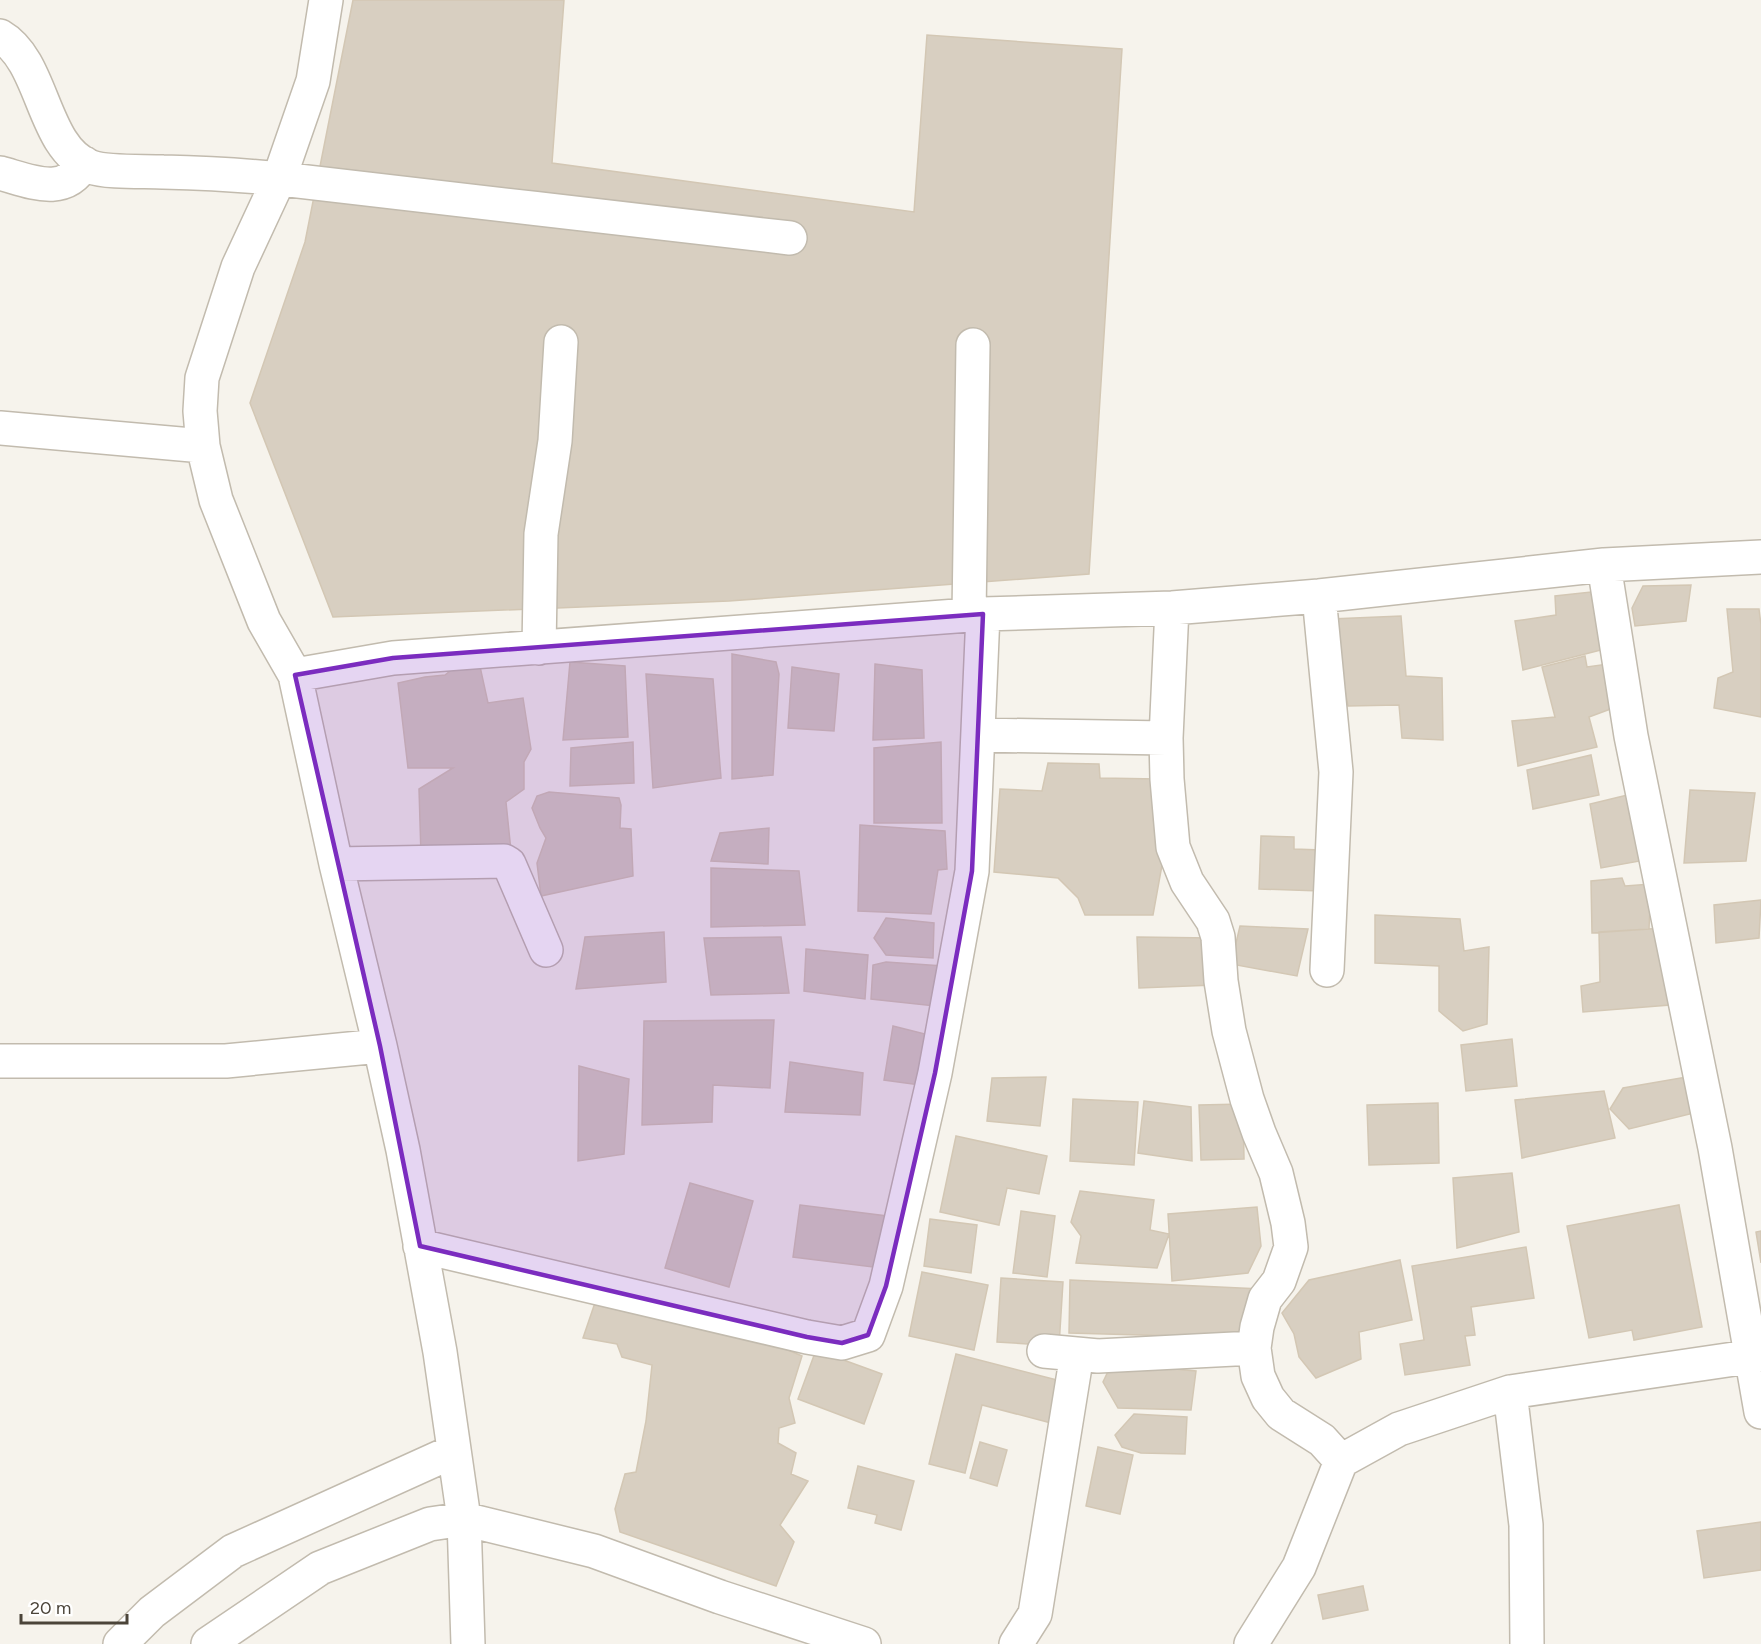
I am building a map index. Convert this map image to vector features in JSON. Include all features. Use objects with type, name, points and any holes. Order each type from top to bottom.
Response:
[{"type":"street","points":[[326,0],[313,81],[279,179],[238,267],[202,378],[200,411],[203,446],[216,500],[264,621],[295,675],[336,864],[380,1046],[403,1150],[440,1352],[464,1519],[468,1644]]},
{"type":"street","points":[[0,36],[21,57],[70,155],[92,167],[279,179],[790,238]]},
{"type":"street","points":[[0,172],[44,184],[57,185],[79,172],[84,163]]},
{"type":"street","points":[[539,648],[541,534],[555,441],[561,342]]},
{"type":"street","points":[[420,1246],[807,1337],[842,1343],[868,1335],[886,1286],[935,1072],[972,871],[978,735],[973,345]]},
{"type":"street","points":[[0,428],[203,446]]},
{"type":"street","points":[[295,675],[393,658],[976,615],[1172,608],[1319,596],[1604,565],[1761,557]]},
{"type":"street","points":[[1604,565],[1631,736],[1756,1355],[1761,1412]]},
{"type":"street","points":[[1319,596],[1336,772],[1327,970]]},
{"type":"street","points":[[1172,608],[1166,738],[1173,847],[1187,882],[1213,921],[1218,937],[1221,981],[1229,1031],[1259,1133],[1276,1173],[1288,1223],[1291,1247],[1279,1281],[1265,1299],[1254,1348],[1258,1376],[1268,1398],[1281,1414],[1322,1440],[1341,1461]]},
{"type":"street","points":[[978,735],[1166,738]]},
{"type":"street","points":[[336,864],[504,861],[509,864],[546,950]]},
{"type":"street","points":[[0,1061],[226,1061],[380,1046]]},
{"type":"street","points":[[1044,1351],[1098,1356],[1254,1348]]},
{"type":"street","points":[[1016,1644],[1035,1614],[1077,1354]]},
{"type":"street","points":[[1251,1644],[1299,1567],[1341,1461],[1399,1429],[1510,1392],[1756,1355]]},
{"type":"street","points":[[1510,1392],[1526,1525],[1527,1644]]},
{"type":"street","points":[[120,1644],[152,1612],[233,1551],[454,1451]]},
{"type":"street","points":[[208,1644],[320,1568],[430,1524],[464,1519],[594,1551],[720,1597],[864,1644]]},
{"type":"highlighted area","points":[[983,614],[972,871],[935,1073],[886,1286],[868,1335],[842,1343],[807,1337],[420,1246],[380,1046],[295,675],[393,658]]},
{"type":"building","points":[[353,0],[564,0],[552,163],[914,212],[927,35],[1122,49],[1089,574],[729,601],[333,617],[250,403],[305,242]]},
{"type":"building","points":[[1691,585],[1686,621],[1635,626],[1632,608],[1643,586]]},
{"type":"building","points":[[1591,592],[1601,650],[1523,670],[1515,621],[1556,615],[1555,596]]},
{"type":"building","points":[[1727,609],[1759,609],[1761,717],[1714,708],[1718,678],[1733,672]]},
{"type":"building","points":[[1401,616],[1406,676],[1442,678],[1443,740],[1402,738],[1399,705],[1348,706],[1331,619]]},
{"type":"building","points":[[732,654],[776,662],[779,674],[773,775],[732,779]]},
{"type":"building","points":[[1585,656],[1587,667],[1608,664],[1616,707],[1589,717],[1597,747],[1518,766],[1512,721],[1555,717],[1542,667]]},
{"type":"building","points":[[479,662],[488,703],[523,698],[531,749],[524,762],[524,789],[506,802],[511,851],[421,855],[419,789],[453,768],[408,768],[398,683],[445,675],[460,663]]},
{"type":"building","points":[[570,662],[625,666],[628,737],[563,740]]},
{"type":"building","points":[[875,664],[922,670],[924,738],[873,740]]},
{"type":"building","points":[[792,667],[839,674],[834,731],[788,728]]},
{"type":"building","points":[[646,674],[713,679],[721,778],[653,788]]},
{"type":"building","points":[[633,742],[634,783],[570,786],[571,748]]},
{"type":"building","points":[[941,742],[942,823],[874,823],[874,748]]},
{"type":"building","points":[[1591,755],[1599,795],[1533,809],[1527,770]]},
{"type":"building","points":[[1048,763],[1099,764],[1100,778],[1158,779],[1166,843],[1153,915],[1085,915],[1078,898],[1058,878],[994,872],[1000,789],[1042,791]]},
{"type":"building","points":[[1690,790],[1755,793],[1746,861],[1684,863]]},
{"type":"building","points":[[549,792],[619,798],[620,828],[631,829],[633,876],[541,896],[537,863],[546,838],[532,808],[537,796]]},
{"type":"building","points":[[1640,792],[1651,859],[1601,868],[1590,804]]},
{"type":"building","points":[[860,825],[945,831],[947,869],[938,870],[931,914],[858,911]]},
{"type":"building","points":[[769,828],[768,864],[711,861],[720,833]]},
{"type":"building","points":[[1261,836],[1294,837],[1294,849],[1321,850],[1320,891],[1259,889]]},
{"type":"building","points":[[711,868],[799,871],[805,925],[711,927]]},
{"type":"building","points":[[1622,878],[1625,886],[1651,884],[1649,929],[1592,933],[1591,881]]},
{"type":"building","points":[[1761,900],[1759,938],[1716,943],[1714,905]]},
{"type":"building","points":[[1375,915],[1460,919],[1464,951],[1489,947],[1487,1024],[1463,1031],[1439,1011],[1439,966],[1375,963]]},
{"type":"building","points":[[886,918],[934,923],[933,958],[886,955],[874,938]]},
{"type":"building","points":[[1240,926],[1308,929],[1297,976],[1231,964]]},
{"type":"building","points":[[1665,928],[1670,1005],[1583,1012],[1581,986],[1600,982],[1599,932]]},
{"type":"building","points":[[664,932],[666,982],[576,989],[585,937]]},
{"type":"building","points":[[781,937],[789,993],[711,995],[704,938]]},
{"type":"building","points":[[1137,937],[1212,938],[1214,985],[1139,988]]},
{"type":"building","points":[[806,949],[868,955],[865,999],[804,991]]},
{"type":"building","points":[[886,962],[943,966],[935,1006],[871,999],[873,965]]},
{"type":"building","points":[[774,1020],[770,1088],[713,1085],[712,1122],[642,1125],[644,1021]]},
{"type":"building","points":[[893,1026],[933,1036],[927,1086],[884,1080]]},
{"type":"building","points":[[1512,1039],[1517,1086],[1466,1091],[1461,1045]]},
{"type":"building","points":[[790,1062],[863,1073],[860,1115],[785,1112]]},
{"type":"building","points":[[579,1066],[629,1079],[624,1154],[578,1161]]},
{"type":"building","points":[[1692,1076],[1702,1111],[1629,1129],[1610,1109],[1623,1088]]},
{"type":"building","points":[[1046,1077],[1040,1126],[987,1121],[992,1078]]},
{"type":"building","points":[[1604,1091],[1615,1138],[1522,1158],[1515,1100]]},
{"type":"building","points":[[1073,1099],[1138,1102],[1134,1165],[1070,1161]]},
{"type":"building","points":[[1144,1101],[1191,1107],[1192,1161],[1138,1153]]},
{"type":"building","points":[[1438,1103],[1439,1163],[1369,1165],[1367,1105]]},
{"type":"building","points":[[1243,1104],[1244,1159],[1201,1160],[1199,1105]]},
{"type":"building","points":[[956,1136],[1047,1156],[1039,1194],[1007,1188],[999,1225],[940,1212]]},
{"type":"building","points":[[1512,1173],[1519,1232],[1457,1248],[1453,1178]]},
{"type":"building","points":[[690,1183],[753,1201],[729,1287],[665,1268]]},
{"type":"building","points":[[1080,1191],[1154,1200],[1150,1230],[1169,1234],[1157,1268],[1076,1263],[1081,1236],[1071,1222]]},
{"type":"building","points":[[800,1205],[887,1216],[881,1268],[793,1257]]},
{"type":"building","points":[[1679,1205],[1702,1327],[1634,1340],[1632,1330],[1589,1338],[1567,1226]]},
{"type":"building","points":[[1257,1207],[1261,1246],[1248,1273],[1172,1281],[1168,1214]]},
{"type":"building","points":[[1021,1211],[1055,1216],[1047,1277],[1013,1273]]},
{"type":"building","points":[[930,1219],[977,1225],[971,1273],[924,1266]]},
{"type":"building","points":[[1761,1231],[1761,1263],[1756,1232]]},
{"type":"building","points":[[1526,1247],[1534,1298],[1471,1307],[1475,1335],[1465,1336],[1470,1365],[1405,1375],[1400,1344],[1424,1340],[1412,1266]]},
{"type":"building","points":[[1400,1260],[1412,1320],[1359,1332],[1361,1359],[1316,1378],[1299,1357],[1294,1334],[1282,1313],[1309,1280]]},
{"type":"building","points":[[922,1272],[988,1285],[974,1350],[909,1336]]},
{"type":"building","points":[[1001,1278],[1063,1282],[1059,1346],[997,1342]]},
{"type":"building","points":[[1070,1280],[1261,1289],[1249,1338],[1069,1333]]},
{"type":"building","points":[[598,1294],[739,1329],[802,1356],[789,1398],[795,1423],[779,1428],[778,1443],[796,1453],[791,1474],[808,1481],[780,1525],[794,1542],[776,1586],[620,1532],[615,1509],[625,1474],[636,1472],[646,1421],[652,1365],[622,1357],[617,1344],[583,1338]]},
{"type":"building","points":[[816,1350],[882,1374],[864,1424],[798,1399]]},
{"type":"building","points":[[956,1354],[1065,1382],[1055,1424],[982,1405],[965,1473],[929,1464]]},
{"type":"building","points":[[1112,1363],[1196,1371],[1191,1410],[1118,1408],[1103,1382]]},
{"type":"building","points":[[1134,1414],[1187,1417],[1185,1454],[1141,1453],[1122,1447],[1115,1435]]},
{"type":"building","points":[[980,1442],[1007,1450],[997,1486],[970,1478]]},
{"type":"building","points":[[1098,1447],[1133,1455],[1120,1514],[1086,1506]]},
{"type":"building","points":[[858,1466],[914,1481],[901,1530],[875,1523],[877,1515],[848,1508]]},
{"type":"building","points":[[1761,1522],[1761,1570],[1704,1578],[1697,1531]]},
{"type":"building","points":[[1363,1586],[1368,1610],[1323,1619],[1318,1595]]}]
